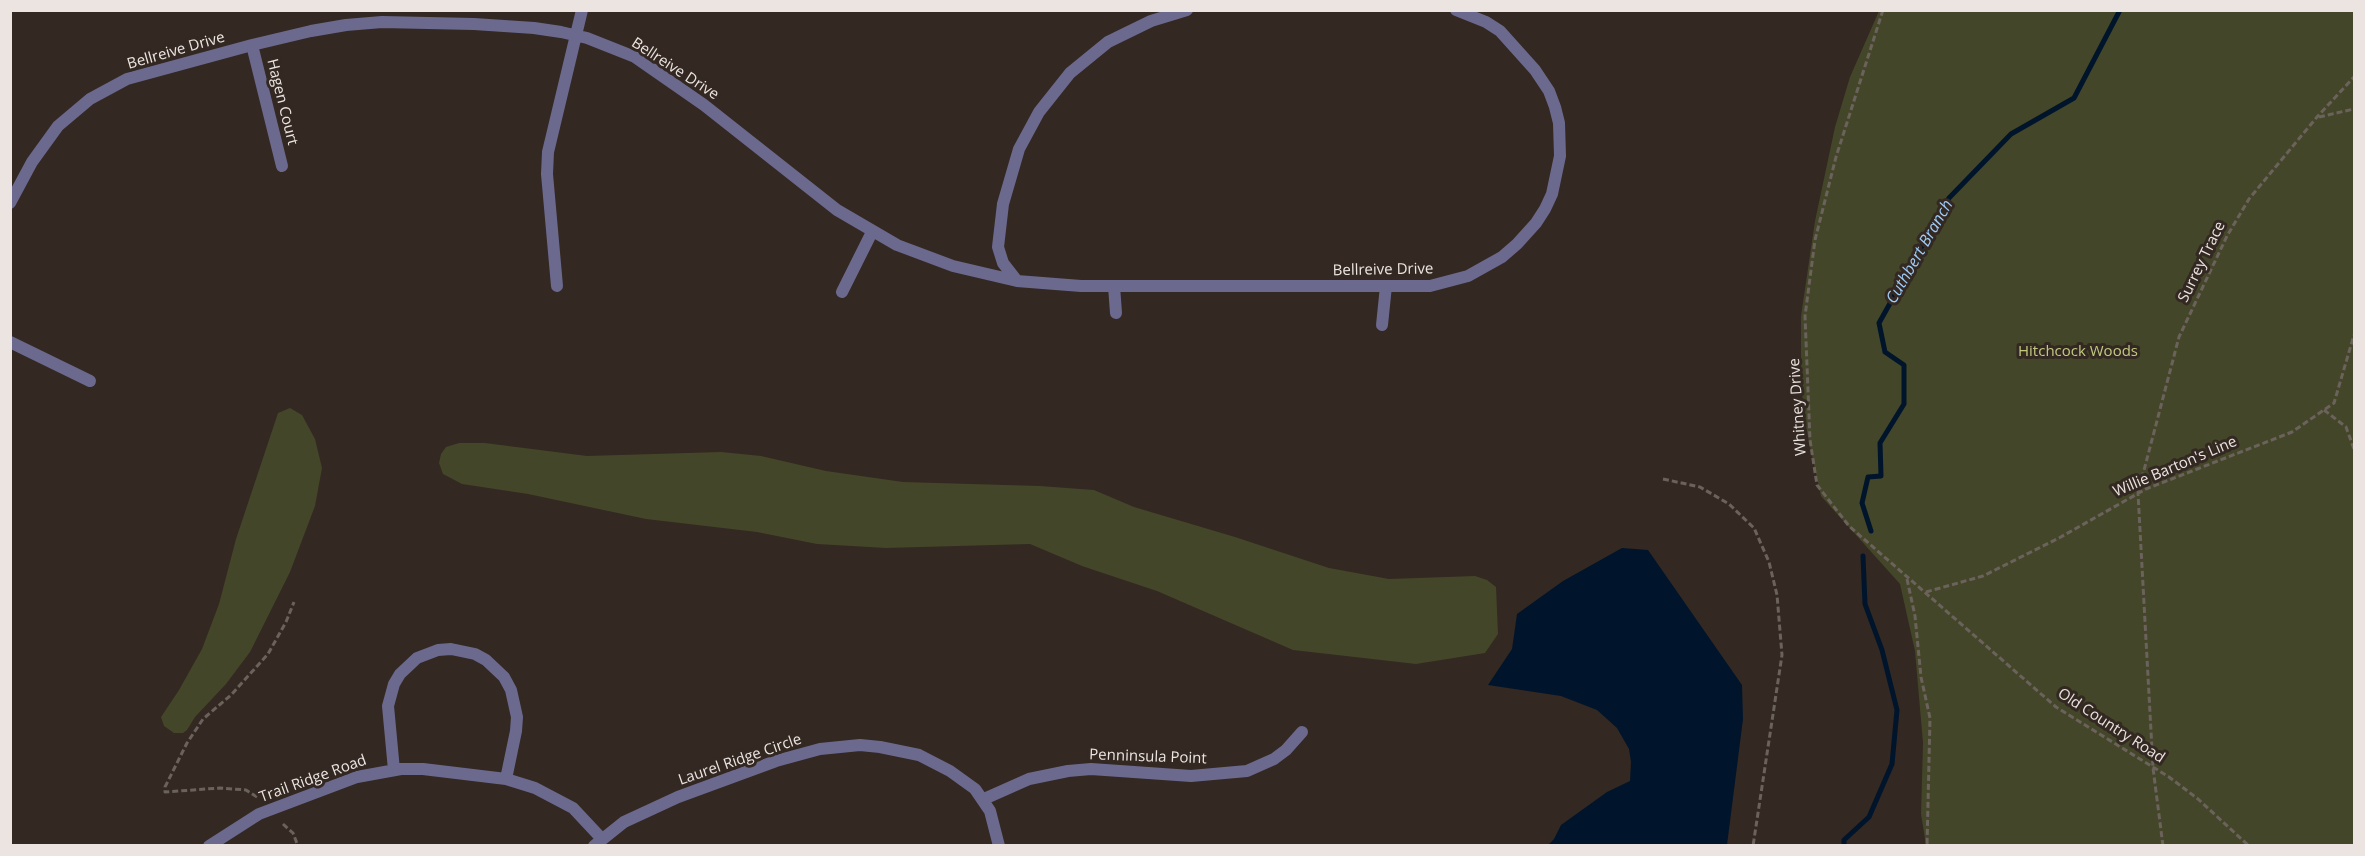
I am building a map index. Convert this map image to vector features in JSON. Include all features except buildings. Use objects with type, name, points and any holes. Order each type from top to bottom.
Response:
[{"type":"street","points":[[557,286],[547,174],[548,152],[582,10]]},
{"type":"street","points":[[1017,281],[1003,262],[998,246],[1003,204],[1019,149],[1039,112],[1070,73],[1108,42],[1151,21],[1187,10]]},
{"type":"street","name":"Bellreive Drive","points":[[10,203],[32,162],[49,137],[74,111],[90,99],[127,79],[311,31],[382,22],[474,24],[534,28],[576,36],[612,46],[635,57],[704,105],[837,210],[872,232],[924,257],[985,275],[1050,285],[1430,286],[1468,276],[1517,244],[1536,223],[1552,194],[1560,156],[1561,140],[1556,107],[1549,91],[1535,70],[1500,31],[1486,22],[1456,10]]},
{"type":"street","name":"Hagen Court","points":[[252,45],[282,166]]},
{"type":"street","points":[[842,292],[872,232]]},
{"type":"street","points":[[1113,286],[1116,313]]},
{"type":"street","points":[[1382,325],[1386,286]]},
{"type":"street","points":[[10,342],[90,381]]},
{"type":"street","points":[[394,770],[388,706],[394,684],[400,674],[417,658],[438,650],[451,649],[469,652],[486,660],[504,677],[511,690],[517,717],[506,779]]},
{"type":"street","name":"Penninsula Point","points":[[984,799],[1029,779],[1068,771],[1091,769],[1191,776],[1247,771],[1274,759],[1286,750],[1302,732]]},
{"type":"street","name":"Laurel Ridge Circle","points":[[659,806],[776,761],[820,749],[860,745],[919,755],[935,762],[975,789],[984,799],[990,811],[999,846]]},
{"type":"street","name":"Trail Ridge Road","points":[[209,846],[259,814],[357,777],[394,770],[423,769],[506,779],[535,788],[573,808],[598,842],[624,822],[659,806]]},
{"type":"path","name":"Whitney Drive","points":[[1883,10],[1836,157],[1815,240],[1805,316],[1810,440],[1818,485],[1850,526],[1906,577]]},
{"type":"path","name":"Surrey Trace","points":[[2163,846],[2153,768],[2138,493],[2179,337],[2227,236],[2249,199],[2317,117],[2355,77]]},
{"type":"path","points":[[2317,117],[2355,109]]},
{"type":"path","name":"Willie Barton's Line","points":[[1926,592],[1983,576],[2059,538],[2138,493],[2292,432],[2334,403],[2355,335]]},
{"type":"path","points":[[2324,410],[2346,427],[2355,449]]},
{"type":"path","points":[[1663,479],[1700,487],[1729,504],[1754,528],[1769,562],[1777,595],[1782,655],[1753,846]]},
{"type":"path","name":"Old Country Road","points":[[1906,577],[2056,707],[2198,799],[2249,846]]},
{"type":"path","points":[[1906,577],[1915,616],[1921,677],[1930,718],[1927,846]]},
{"type":"path","points":[[257,797],[246,790],[220,788],[165,792],[165,787],[187,743],[203,719],[231,695],[268,654],[294,602]]},
{"type":"path","points":[[283,824],[293,833],[298,846]]},
{"type":"green space","name":"Hitchcock Woods","points":[[1879,11],[2354,11],[2354,845],[1926,845],[1921,814],[1923,743],[1915,651],[1900,584],[1821,496],[1804,419],[1801,380],[1801,316],[1815,221],[1835,127],[1850,77]]},
{"type":"green space","points":[[290,408],[302,415],[315,439],[322,468],[315,506],[290,572],[250,652],[226,684],[195,717],[187,730],[183,733],[174,733],[164,726],[161,717],[202,649],[219,604],[236,539],[278,413]]},
{"type":"green space","points":[[459,443],[485,443],[587,456],[721,452],[761,456],[826,471],[903,482],[1094,490],[1134,507],[1329,568],[1389,579],[1475,576],[1487,580],[1496,587],[1498,634],[1485,653],[1416,664],[1293,650],[1157,591],[1082,566],[1030,544],[886,548],[817,544],[757,532],[646,519],[528,494],[462,484],[443,474],[439,463],[446,447]]},
{"type":"water","points":[[1622,548],[1648,550],[1742,685],[1743,719],[1727,845],[1548,845],[1561,825],[1607,792],[1630,781],[1629,749],[1617,728],[1597,710],[1561,696],[1488,685],[1512,649],[1517,614],[1563,581]]},
{"type":"waterway","name":"Cuthbert Branch","points":[[1871,531],[1862,503],[1868,477],[1881,476],[1880,443],[1904,404],[1904,365],[1885,352],[1879,323],[1949,198],[2011,134],[2074,98],[2120,10]]},
{"type":"waterway","name":"Cuthbert Branch","points":[[1844,846],[1844,840],[1869,817],[1892,764],[1897,710],[1882,650],[1865,604],[1863,556]]}]
